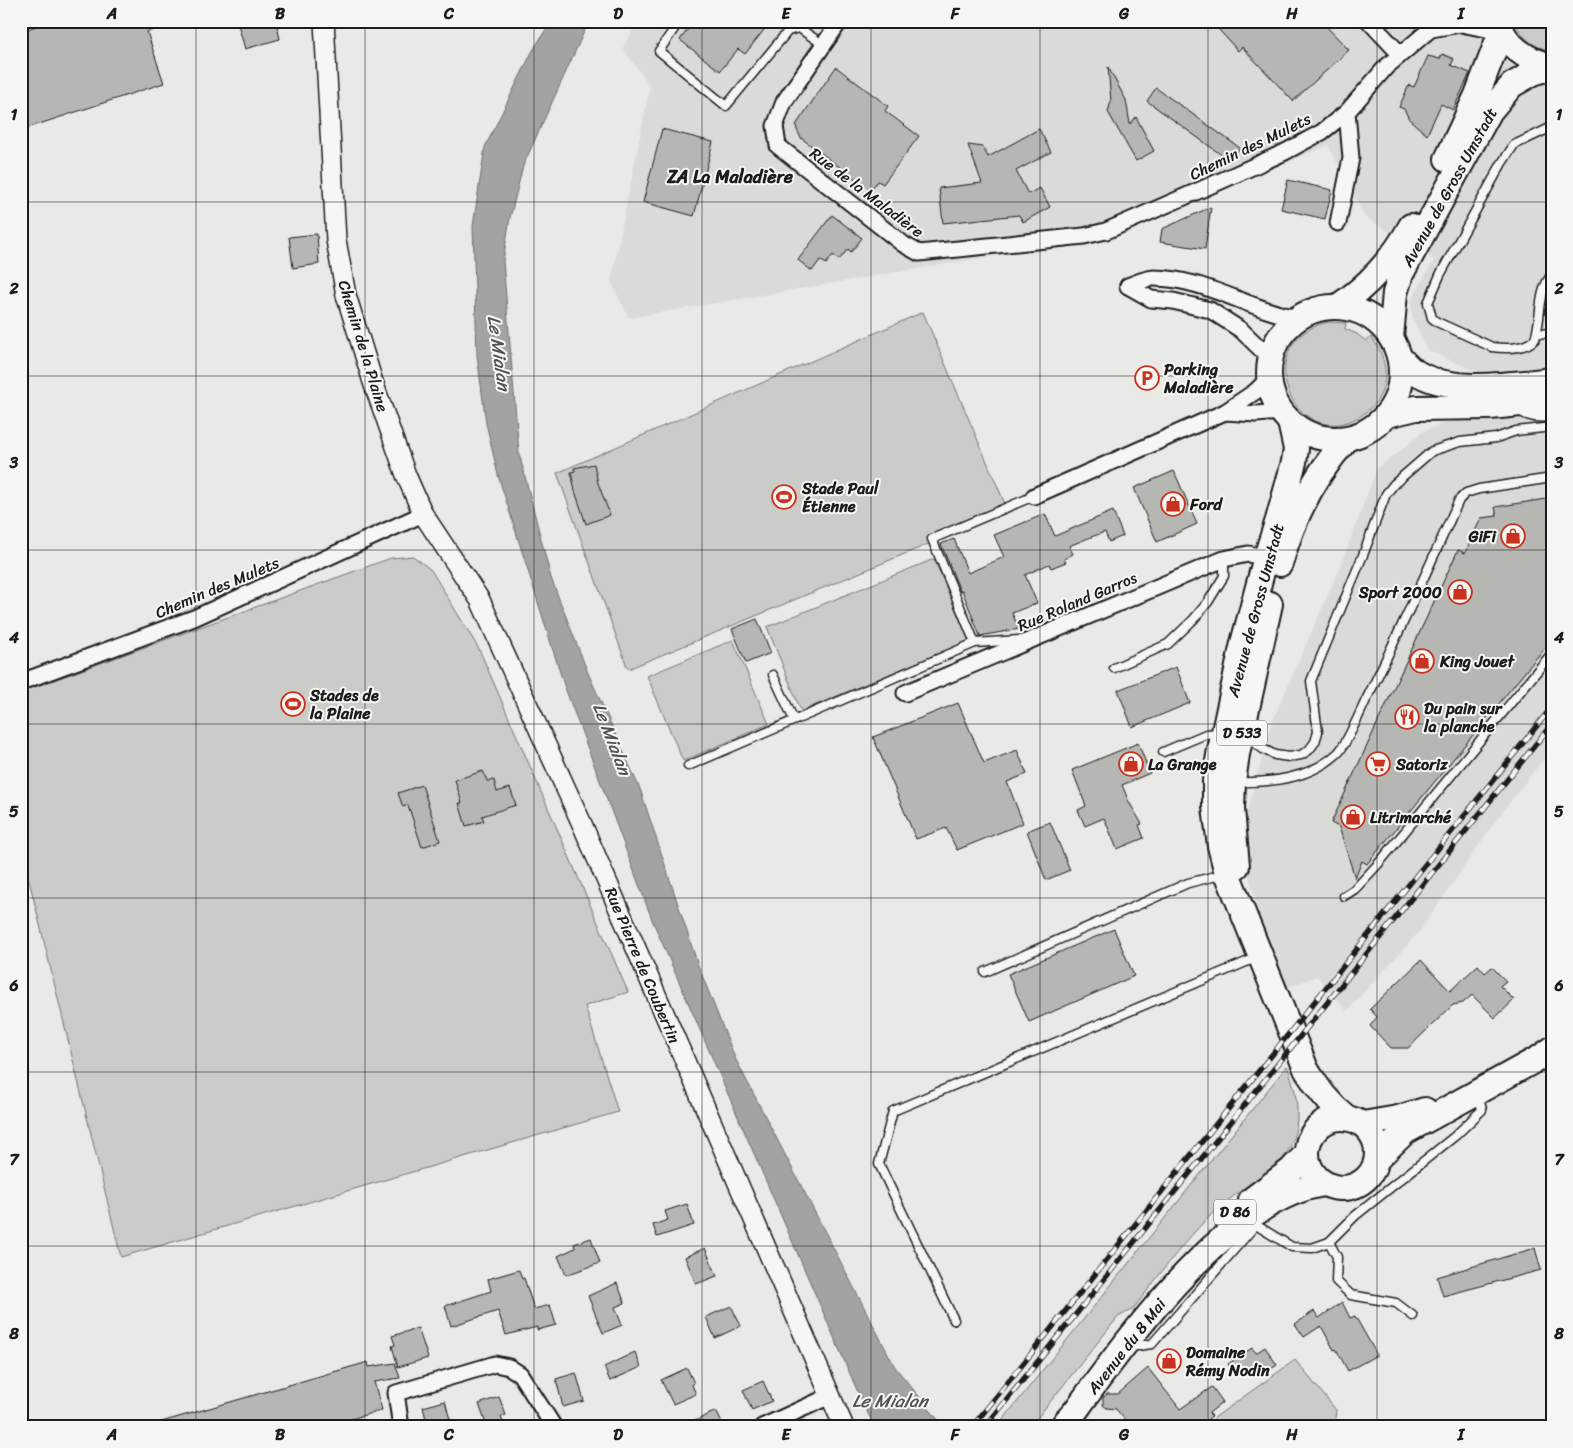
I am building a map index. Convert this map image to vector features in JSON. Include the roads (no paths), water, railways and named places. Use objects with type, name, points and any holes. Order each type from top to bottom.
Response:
[{"type":"main road","points":[[1499,27],[1511,45],[1523,56],[1538,63],[1552,66]]},
{"type":"main road","name":"Avenue de Gross Umstadt","points":[[1337,307],[1352,297],[1366,283],[1396,250],[1407,234],[1446,160],[1477,95],[1499,27]]},
{"type":"main road","name":"Avenue de Gross Umstadt","points":[[1396,348],[1395,293],[1401,274],[1490,111],[1512,84],[1552,66]]},
{"type":"main road","points":[[1396,348],[1402,373],[1400,388],[1395,402],[1387,415],[1376,426],[1362,434],[1347,439],[1317,438],[1303,431],[1286,417],[1274,400],[1270,387],[1270,365],[1276,342],[1298,318],[1317,309],[1337,307],[1353,309],[1368,315],[1381,325],[1414,371],[1447,384],[1463,386],[1552,380]]},
{"type":"main road","points":[[1387,415],[1416,408],[1490,407],[1552,400]]},
{"type":"main road","name":"Avenue de Gross Umstadt","points":[[1286,417],[1296,449],[1294,462],[1266,557],[1244,643],[1234,729],[1237,754],[1224,781],[1232,810],[1232,872],[1257,950],[1306,1069],[1321,1094],[1332,1107],[1355,1121]]},
{"type":"main road","name":"Avenue de Gross Umstadt","points":[[1234,729],[1282,558],[1309,493],[1320,472],[1347,439]]},
{"type":"main road","points":[[1378,1158],[1405,1132],[1552,1049]]},
{"type":"main road","name":"Avenue de Gross Umstadt","points":[[1306,1069],[1311,1142]]},
{"type":"main road","points":[[1355,1121],[1375,1139],[1378,1158],[1374,1170],[1361,1184],[1343,1189],[1324,1184],[1314,1174],[1308,1160],[1311,1142],[1325,1122],[1332,1119],[1355,1121],[1377,1123],[1406,1116],[1478,1090]]},
{"type":"main road","name":"D 86","points":[[1175,1284],[1191,1258],[1212,1232],[1239,1208],[1291,1170],[1311,1142]]},
{"type":"main road","name":"D 86","points":[[1175,1284],[1221,1240],[1251,1222],[1293,1192],[1324,1184]]},
{"type":"main road","name":"Avenue du 8 Mai","points":[[1062,1427],[1076,1417],[1098,1379],[1175,1284]]},
{"type":"street","name":"Chemin de la Plaine","points":[[324,21],[336,240],[346,295],[373,382],[406,475],[423,514]]},
{"type":"street","name":"Rue de la Maladière","points":[[840,21],[784,102],[774,126],[778,146],[903,244],[919,253],[1084,236]]},
{"type":"street","points":[[1369,21],[1400,54]]},
{"type":"street","name":"Chemin des Mulets","points":[[1084,236],[1106,231],[1285,152],[1322,132],[1347,112],[1386,67],[1435,25],[1461,24],[1499,27]]},
{"type":"street","points":[[1338,223],[1351,158],[1347,112]]},
{"type":"street","points":[[1034,496],[1225,412],[1266,381],[1270,365],[1241,330],[1210,310],[1151,299],[1128,286],[1152,278],[1185,281],[1273,313],[1298,318]]},
{"type":"street","points":[[1225,412],[1268,414],[1286,417]]},
{"type":"street","name":"Chemin des Mulets","points":[[21,682],[194,618],[423,514]]},
{"type":"street","name":"Rue Pierre de Coubertin","points":[[423,514],[480,600],[582,824],[844,1427]]},
{"type":"street","name":"Rue Roland Garros","points":[[905,693],[1224,559],[1248,554],[1266,557]]},
{"type":"street","points":[[401,1427],[396,1393],[495,1364],[509,1366],[520,1374],[554,1427]]},
{"type":"street","points":[[762,1427],[830,1396]]},
{"type":"lane","points":[[674,29],[658,51],[726,106],[788,31],[799,28],[824,45]]},
{"type":"lane","points":[[1552,127],[1514,145],[1448,260],[1428,303],[1432,318],[1492,347],[1525,346],[1531,343],[1536,333],[1543,292],[1547,280],[1552,274]]},
{"type":"lane","points":[[1536,333],[1552,334]]},
{"type":"lane","points":[[1512,405],[1524,414],[1541,418],[1552,417]]},
{"type":"lane","points":[[1164,752],[1206,734],[1234,729],[1275,755],[1289,757],[1301,755],[1309,750],[1315,742],[1318,732],[1311,681],[1386,494],[1406,473],[1432,451],[1460,442],[1496,438],[1516,431],[1552,427]]},
{"type":"lane","points":[[1224,781],[1255,783],[1306,773],[1322,766],[1340,752],[1385,662],[1459,500],[1466,493],[1479,489],[1552,478]]},
{"type":"lane","points":[[975,643],[932,539],[1034,496]]},
{"type":"lane","points":[[1114,668],[1168,644],[1193,620],[1208,602],[1224,576],[1224,559]]},
{"type":"lane","points":[[688,766],[975,643],[1030,640]]},
{"type":"lane","points":[[1344,896],[1355,889],[1379,863],[1552,653]]},
{"type":"lane","points":[[773,675],[794,720]]},
{"type":"lane","points":[[984,972],[1188,883],[1232,872]]},
{"type":"lane","points":[[954,1320],[879,1164],[893,1111],[1257,950]]},
{"type":"lane","points":[[1123,1348],[1152,1344],[1251,1222],[1292,1248],[1312,1248],[1329,1242],[1355,1216],[1455,1136],[1482,1110],[1478,1090]]},
{"type":"lane","points":[[1329,1242],[1337,1257],[1336,1281],[1351,1295],[1396,1303],[1414,1316]]},
{"type":"water","name":"Le Mialan","points":[[551,21],[589,21],[523,166],[510,218],[503,261],[519,453],[551,578],[588,673],[640,789],[698,965],[735,1058],[895,1367],[944,1427],[875,1427],[864,1406],[653,922],[564,685],[498,475],[486,423],[477,355],[473,226],[485,147],[532,52]]},
{"type":"railway","points":[[972,1427],[1552,707]]},
{"type":"railway","points":[[985,1427],[1552,724]]},
{"type":"place","name":"Parking Maladière","points":[[1147,378]]},
{"type":"place","name":"Stade Paul Étienne","points":[[784,497]]},
{"type":"place","name":"Ford","points":[[1173,504]]},
{"type":"place","name":"GiFi","points":[[1513,536]]},
{"type":"place","name":"Sport 2000","points":[[1460,592]]},
{"type":"place","name":"King Jouet","points":[[1422,661]]},
{"type":"place","name":"Stades de la Plaine","points":[[293,704]]},
{"type":"place","name":"Du pain sur la planche","points":[[1407,717]]},
{"type":"place","name":"La Grange","points":[[1131,764]]},
{"type":"place","name":"Satoriz","points":[[1378,764]]},
{"type":"place","name":"Litrimarché","points":[[1353,817]]},
{"type":"place","name":"Domaine Rémy Nodin","points":[[1169,1361]]},
{"type":"district","name":"ZA La Maladière","points":[[730,177]]}]
